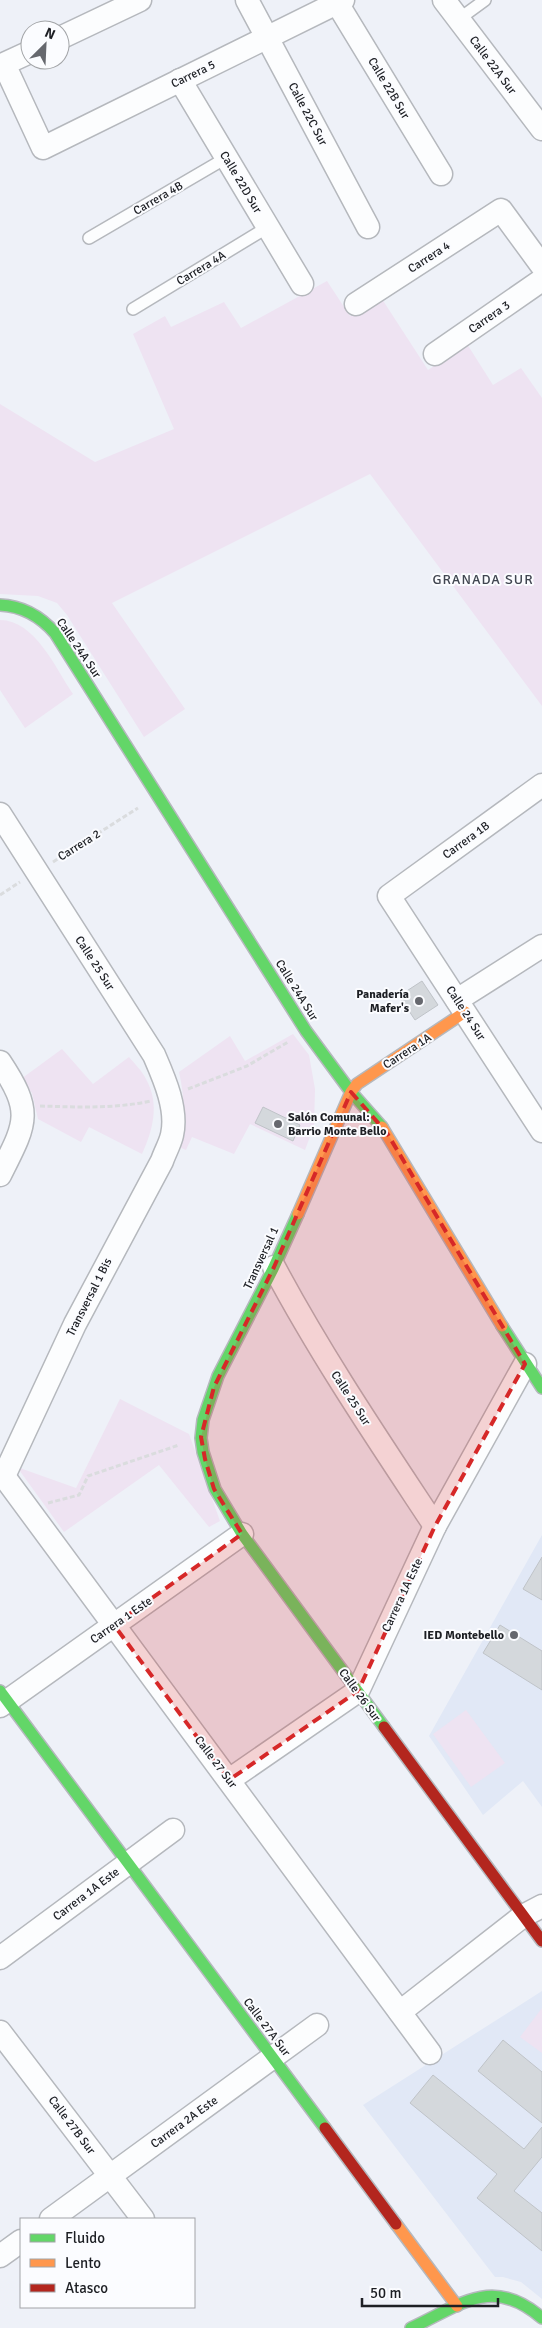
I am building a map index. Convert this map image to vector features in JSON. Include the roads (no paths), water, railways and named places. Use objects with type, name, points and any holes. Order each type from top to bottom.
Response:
[{"type":"street","points":[[70,33],[140,0]]},
{"type":"street","name":"Calle 22C Sur","points":[[247,0],[368,227]]},
{"type":"street","name":"Calle 22A Sur","points":[[444,0],[539,118]]},
{"type":"street","name":"Carrera 5","points":[[20,57],[4,64],[43,148],[340,1]]},
{"type":"street","name":"Calle 22B Sur","points":[[340,1],[442,174]]},
{"type":"street","name":"Calle 22D Sur","points":[[180,80],[302,284]]},
{"type":"street","name":"Carrera 4","points":[[356,304],[501,210],[534,239]]},
{"type":"street","points":[[534,239],[542,266]]},
{"type":"street","name":"Carrera 3","points":[[435,354],[542,280]]},
{"type":"street","name":"Calle 24A Sur","points":[[0,605],[9,605],[26,610],[42,619],[55,632],[306,1031],[351,1092],[387,1133],[525,1364],[542,1388]]},
{"type":"street","name":"Carrera 1B","points":[[389,896],[542,785]]},
{"type":"street","name":"Calle 25 Sur","points":[[0,814],[154,1055],[165,1083],[173,1118]]},
{"type":"street","name":"Calle 24 Sur","points":[[389,896],[539,1121]]},
{"type":"street","name":"Carrera 1A","points":[[351,1092],[357,1084],[542,946]]},
{"type":"street","points":[[0,1062],[13,1082],[23,1105],[19,1137],[0,1174]]},
{"type":"street","name":"Transversal 1","points":[[201,1437],[214,1387],[274,1267],[351,1092]]},
{"type":"street","name":"Transversal 1 Bis","points":[[2,1473],[75,1324],[162,1161],[172,1134],[173,1118]]},
{"type":"street","name":"Calle 25 Sur","points":[[274,1267],[303,1322],[435,1526]]},
{"type":"street","name":"Carrera 1A Este","points":[[358,1691],[435,1526],[525,1364]]},
{"type":"street","name":"Calle 26 Sur","points":[[201,1437],[214,1489],[242,1534],[358,1691],[533,1911],[542,1941]]},
{"type":"street","name":"Calle 27 Sur","points":[[2,1473],[430,2053]]},
{"type":"street","name":"Carrera 1 Este","points":[[2,1699],[114,1625],[242,1534]]},
{"type":"street","points":[[229,1780],[358,1691]]},
{"type":"street","name":"Calle 27A Sur","points":[[2,1699],[128,1863],[457,2306]]},
{"type":"street","name":"Carrera 1A Este","points":[[0,1958],[173,1830]]},
{"type":"street","points":[[400,2012],[533,1911]]},
{"type":"street","name":"Carrera 2A Este","points":[[52,2218],[317,2025]]},
{"type":"street","name":"Calle 27B Sur","points":[[0,2032],[142,2218]]},
{"type":"street","points":[[0,2256],[20,2241]]},
{"type":"street","points":[[411,2328],[457,2306],[487,2297],[508,2297],[517,2300],[542,2318]]},
{"type":"lane","points":[[459,20],[485,0]]},
{"type":"lane","name":"Carrera 4B","points":[[89,238],[226,158]]},
{"type":"lane","name":"Carrera 4A","points":[[133,309],[268,227]]},
{"type":"place","name":"Panadería Mafer's","points":[[419,1001]]},
{"type":"place","name":"Salón Comunal: Barrio Monte Bello","points":[[278,1124]]},
{"type":"place","name":"IED Montebello","points":[[514,1635]]},
{"type":"district","name":"GRANADA SUR","points":[[483,579]]}]
